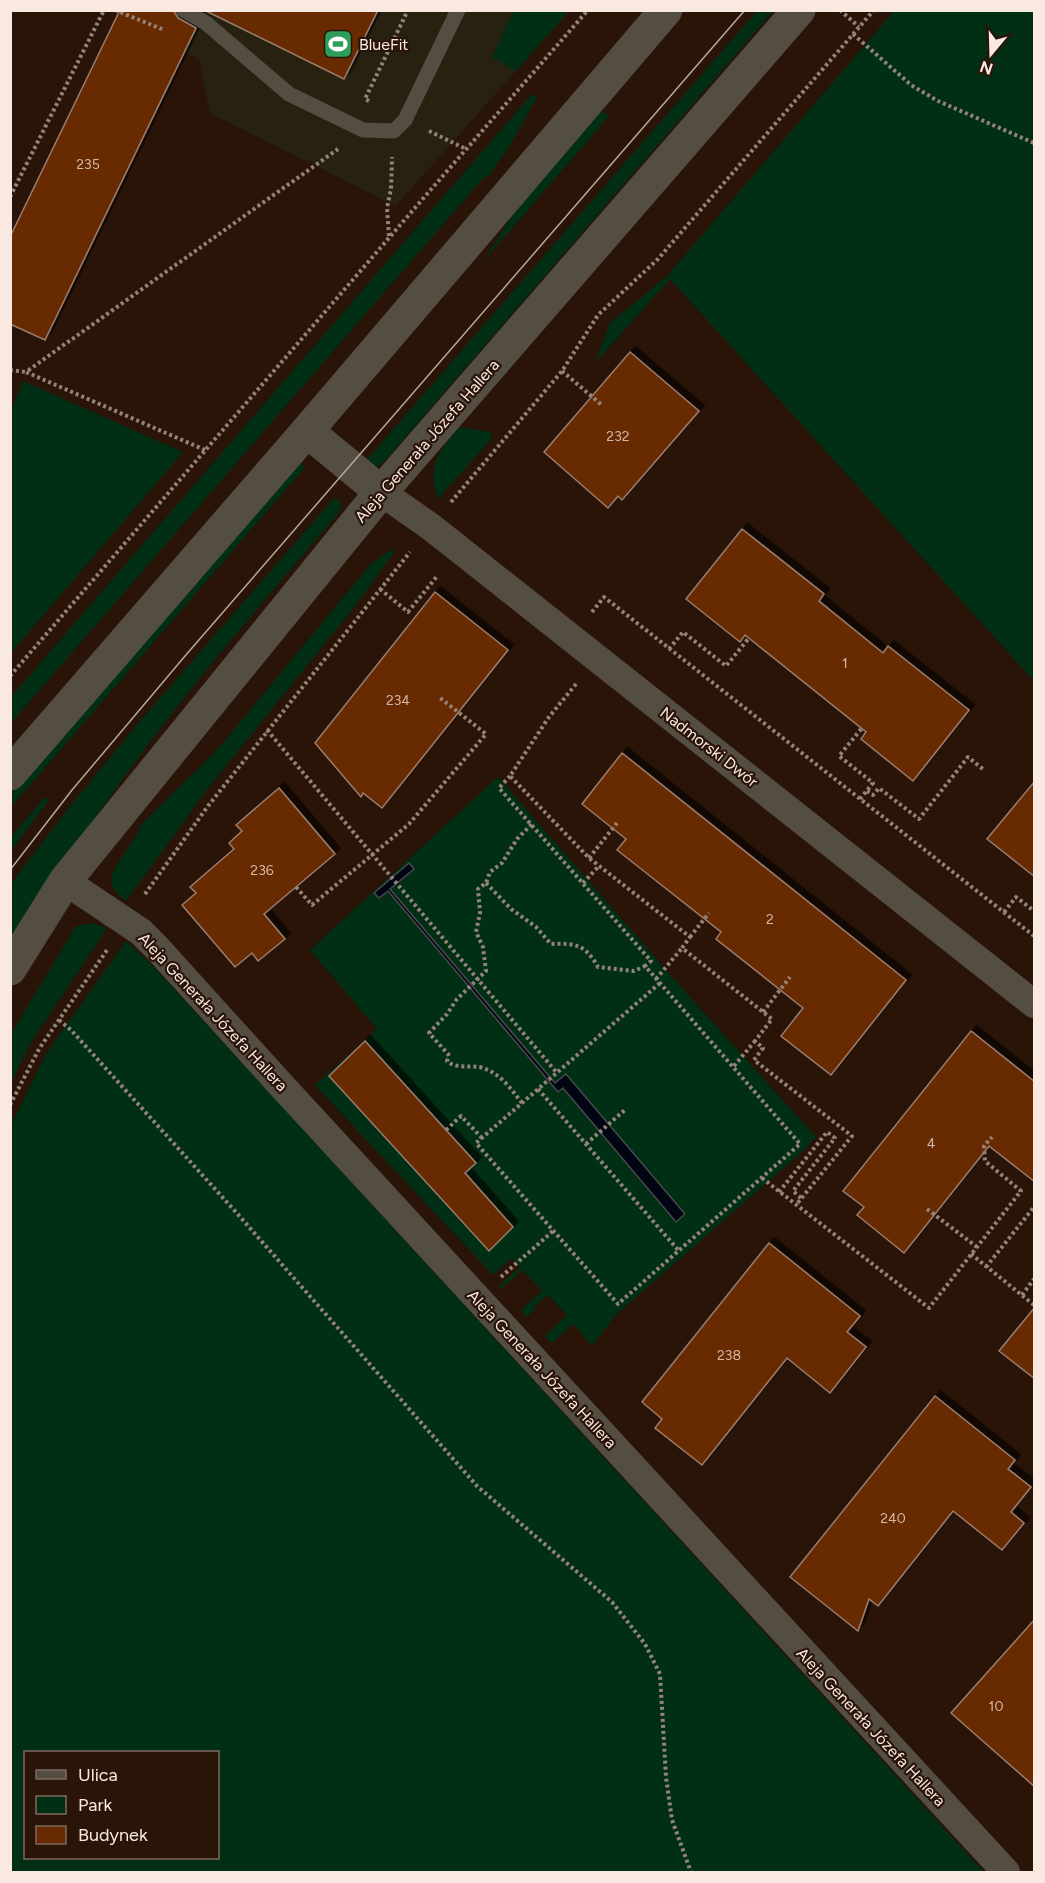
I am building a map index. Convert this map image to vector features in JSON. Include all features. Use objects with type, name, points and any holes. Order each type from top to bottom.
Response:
[{"type":"street","points":[[10,774],[308,431],[666,10]]},
{"type":"street","name":"Aleja Generała Józefa Hallera","points":[[10,969],[65,882],[381,492],[799,10]]},
{"type":"street","points":[[308,431],[381,492]]},
{"type":"street","name":"Nadmorski Dwór","points":[[381,492],[431,527],[1035,1004]]},
{"type":"street","name":"Aleja Generała Józefa Hallera","points":[[65,882],[141,932],[156,947],[1006,1872]]},
{"type":"lane","points":[[183,10],[206,23],[290,94],[363,130],[394,131],[405,120],[458,10]]},
{"type":"path","points":[[10,197],[104,10]]},
{"type":"path","points":[[10,676],[588,10]]},
{"type":"path","points":[[840,10],[859,27]]},
{"type":"path","points":[[159,874],[267,730],[380,589],[562,370],[598,315],[658,259],[874,10]]},
{"type":"path","points":[[853,34],[911,85],[938,101],[1035,143]]},
{"type":"path","points":[[27,372],[363,130]]},
{"type":"path","points":[[390,237],[387,208],[391,189],[394,131]]},
{"type":"path","points":[[10,370],[27,372],[205,450]]},
{"type":"path","points":[[562,370],[603,406]]},
{"type":"path","points":[[380,589],[408,612],[445,566]]},
{"type":"path","points":[[589,616],[604,597],[1035,936]]},
{"type":"path","points":[[669,649],[683,632],[726,666],[749,638]]},
{"type":"path","points":[[486,883],[511,909],[536,927],[550,944],[574,943],[592,957],[598,967],[634,971],[651,961],[499,788],[510,776],[549,717],[576,685]]},
{"type":"path","points":[[296,887],[312,905],[409,824],[486,734],[439,696]]},
{"type":"path","points":[[860,799],[873,783],[839,756],[862,728]]},
{"type":"path","points":[[267,730],[556,1073]]},
{"type":"path","points":[[867,790],[873,795],[879,788],[919,819],[968,757],[984,770]]},
{"type":"path","points":[[510,776],[589,858],[690,937]]},
{"type":"path","points":[[589,858],[617,823]]},
{"type":"path","points":[[522,1103],[495,1073],[479,1067],[449,1064],[448,1054],[429,1033],[447,1014],[457,999],[485,974],[487,968],[483,947],[476,932],[480,913],[478,889],[486,883],[489,872],[502,863],[513,843],[532,824]]},
{"type":"path","points":[[583,883],[599,866]]},
{"type":"path","points":[[1004,912],[1017,897],[1035,911]]},
{"type":"path","points":[[645,966],[658,981],[734,1066],[800,1144],[618,1304],[476,1143],[658,981],[709,913]]},
{"type":"path","points":[[10,1105],[39,1049],[109,947]]},
{"type":"path","points":[[682,948],[772,1019],[734,1066]]},
{"type":"path","points":[[763,1012],[790,977]]},
{"type":"path","points":[[59,1020],[71,1030],[234,1210],[477,1486],[612,1602],[645,1644],[660,1674],[666,1777],[672,1820],[690,1872]]},
{"type":"path","points":[[755,1041],[764,1048],[754,1060],[852,1136],[796,1205]]},
{"type":"path","points":[[538,1089],[679,1251]]},
{"type":"path","points":[[586,1144],[627,1109]]},
{"type":"path","points":[[446,1130],[461,1116],[482,1138]]},
{"type":"path","points":[[780,1192],[827,1132],[835,1138],[793,1191],[801,1198]]},
{"type":"path","points":[[762,1178],[929,1308],[1022,1191],[985,1161],[984,1146],[992,1137]]},
{"type":"path","points":[[986,1267],[1035,1207]]},
{"type":"path","points":[[927,1209],[977,1247]]},
{"type":"path","points":[[517,1263],[553,1231]]},
{"type":"path","points":[[971,1254],[1035,1305]]},
{"type":"path","points":[[1022,1295],[1035,1279]]},
{"type":"shaded area","points":[[136,10],[569,11],[396,206],[210,113],[199,59],[129,26]]},
{"type":"shaded area","points":[[409,863],[414,869],[390,889],[555,1083],[566,1074],[685,1214],[676,1222],[563,1088],[558,1092],[388,891],[379,898],[374,893]]},
{"type":"green space","points":[[514,10],[569,11],[516,71],[492,57]]},
{"type":"green space","points":[[757,11],[773,11],[384,462],[374,466],[363,464]]},
{"type":"green space","points":[[894,11],[1034,11],[1034,681],[670,279],[595,363],[610,323],[667,276]]},
{"type":"green space","points":[[532,94],[537,97],[511,144],[488,177],[485,176],[11,723],[11,697]]},
{"type":"green space","points":[[602,111],[609,116],[482,263],[518,207]]},
{"type":"green space","points":[[23,381],[183,452],[11,653],[11,411]]},
{"type":"green space","points":[[459,427],[490,432],[492,438],[438,499],[433,478],[436,460]]},
{"type":"green space","points":[[299,463],[306,466],[11,807],[11,792]]},
{"type":"green space","points":[[335,497],[341,505],[338,514],[246,622],[129,770],[90,825],[11,948],[10,885],[67,810],[135,727]]},
{"type":"green space","points":[[397,548],[359,601],[209,787],[126,901],[119,896],[112,885],[112,875],[140,829],[138,828],[217,750],[370,565],[384,554]]},
{"type":"green space","points":[[498,777],[688,995],[816,1137],[802,1152],[617,1314],[592,1346],[573,1324],[552,1343],[545,1336],[567,1315],[548,1295],[534,1307],[536,1309],[527,1317],[521,1310],[542,1291],[522,1270],[501,1289],[499,1286],[520,1267],[512,1258],[493,1275],[315,1085],[377,1029],[310,950]]},
{"type":"green space","points":[[45,797],[49,800],[11,851],[11,837]]},
{"type":"green space","points":[[92,923],[107,928],[30,1044],[11,1083],[11,1034],[76,926]]},
{"type":"green space","points":[[126,941],[154,967],[984,1872],[11,1872],[11,1125],[46,1054]]},
{"type":"building","points":[[120,10],[173,10],[178,18],[196,28],[45,340],[10,324],[10,237]]},
{"type":"building","points":[[204,10],[378,10],[344,79]]},
{"type":"building","points":[[630,352],[699,411],[622,500],[618,496],[608,508],[544,452]]},
{"type":"building","points":[[742,529],[824,594],[819,601],[883,653],[888,646],[969,710],[913,781],[861,739],[866,732],[745,635],[740,642],[686,599]]},
{"type":"building","points":[[435,592],[508,650],[382,808],[363,793],[361,797],[315,743]]},
{"type":"building","points":[[622,753],[906,980],[831,1075],[781,1036],[803,1008],[716,939],[721,932],[617,850],[626,839],[582,804]]},
{"type":"building","points":[[1035,781],[1035,877],[987,839]]},
{"type":"building","points":[[279,788],[335,854],[264,914],[285,939],[258,961],[252,953],[235,967],[182,905],[196,893],[190,887],[234,849],[229,843],[242,831],[236,825]]},
{"type":"building","points":[[971,1031],[1035,1082],[1035,1182],[989,1146],[904,1253],[857,1215],[864,1207],[843,1191]]},
{"type":"building","points":[[365,1041],[476,1163],[465,1173],[513,1227],[489,1251],[329,1076]]},
{"type":"building","points":[[769,1243],[860,1316],[847,1332],[866,1347],[830,1393],[787,1358],[702,1465],[655,1428],[662,1419],[642,1402]]},
{"type":"building","points":[[1035,1307],[1035,1379],[999,1351]]},
{"type":"building","points":[[935,1396],[1015,1460],[1008,1469],[1031,1487],[1011,1512],[1024,1523],[1002,1550],[953,1511],[878,1606],[869,1599],[858,1631],[790,1577]]},
{"type":"building","points":[[1035,1619],[1035,1787],[951,1713]]},
{"type":"tram line","points":[[10,870],[72,790],[185,656],[745,10]]},
{"type":"place","name":"BlueFit","points":[[338,44]]}]
